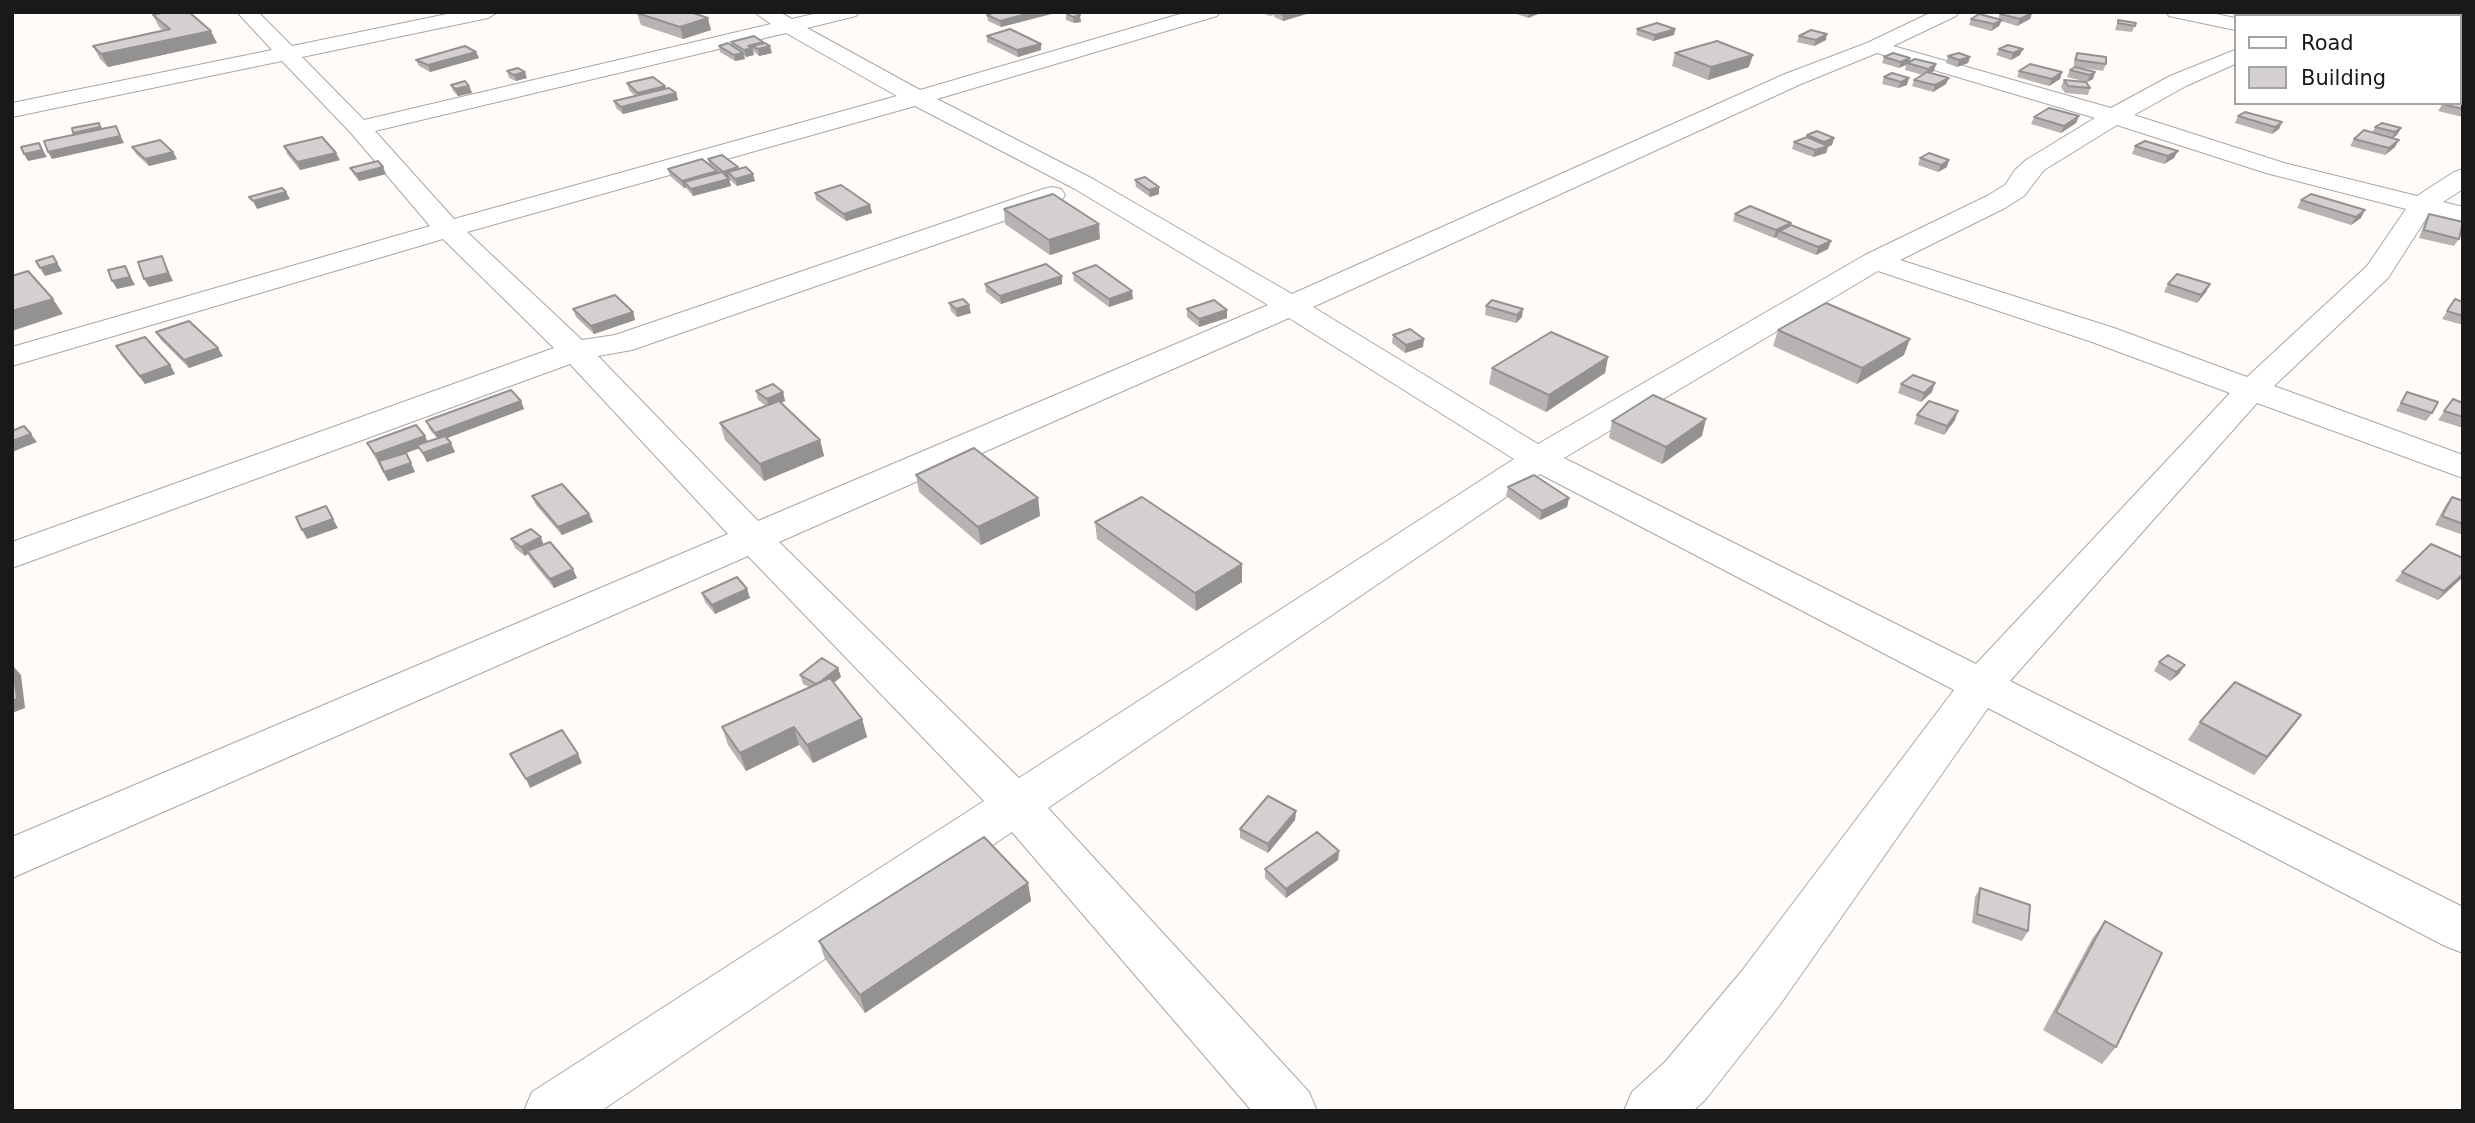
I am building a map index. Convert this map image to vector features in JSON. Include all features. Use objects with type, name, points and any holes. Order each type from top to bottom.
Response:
[{"type":"street","points":[[247,12],[359,128],[448,229],[575,351],[754,539],[1017,805],[1289,1111]]},
{"type":"street","points":[[12,110],[488,12]]},
{"type":"street","points":[[359,128],[776,19],[849,12]]},
{"type":"street","points":[[12,357],[448,229],[917,98],[1210,12]]},
{"type":"street","points":[[12,858],[1291,306],[1780,84],[1874,47],[1949,12]]},
{"type":"street","points":[[2175,12],[2234,24]]},
{"type":"street","points":[[776,19],[917,98],[1084,184],[1291,306],[1538,459],[2463,931]]},
{"type":"street","points":[[1874,47],[2114,116],[2275,168],[2463,215]]},
{"type":"street","points":[[552,1111],[1538,459],[1875,261],[1996,202],[2015,190],[2024,175],[2035,165],[2114,116],[2234,56]]},
{"type":"street","points":[[1652,1111],[1685,1081],[1760,989],[1981,685],[2252,389],[2378,272],[2422,204],[2463,177]]},
{"type":"street","points":[[12,556],[575,351],[621,344],[1084,184]]},
{"type":"street","points":[[1875,261],[2103,335],[2463,467]]},
{"type":"building","points":[[189,12],[211,31],[101,54],[93,46],[170,29],[153,15]]},
{"type":"building","points":[[690,12],[708,18],[680,27],[637,13]]},
{"type":"building","points":[[996,12],[1034,12],[1000,21],[987,15]]},
{"type":"building","points":[[1074,12],[1080,15],[1073,17],[1066,13]]},
{"type":"building","points":[[2032,13],[2020,19],[2000,14]]},
{"type":"building","points":[[1979,14],[2002,20],[1994,24],[1971,19]]},
{"type":"building","points":[[2118,20],[2136,23],[2135,26],[2118,23]]},
{"type":"building","points":[[1657,23],[1675,29],[1655,35],[1637,29]]},
{"type":"building","points":[[1010,29],[1041,44],[1017,50],[987,36]]},
{"type":"building","points":[[1811,30],[1827,34],[1816,40],[1799,36]]},
{"type":"building","points":[[754,36],[763,42],[748,46],[752,48],[744,50],[731,42]]},
{"type":"building","points":[[1717,41],[1753,55],[1711,67],[1675,53]]},
{"type":"building","points":[[728,43],[743,53],[734,55],[719,46]]},
{"type":"building","points":[[765,43],[770,46],[758,49],[752,46]]},
{"type":"building","points":[[2008,45],[2023,49],[2013,53],[1999,49]]},
{"type":"building","points":[[465,46],[476,52],[428,65],[416,60]]},
{"type":"building","points":[[1893,53],[1910,58],[1901,62],[1884,57]]},
{"type":"building","points":[[1959,53],[1970,57],[1959,60],[1948,56]]},
{"type":"building","points":[[2077,53],[2106,57],[2106,64],[2076,60]]},
{"type":"building","points":[[1915,59],[1936,64],[1928,69],[1907,63]]},
{"type":"building","points":[[2030,64],[2062,72],[2052,79],[2019,71]]},
{"type":"building","points":[[2075,67],[2095,72],[2090,75],[2070,70]]},
{"type":"building","points":[[518,68],[525,72],[514,75],[507,71]]},
{"type":"building","points":[[1927,72],[1949,78],[1935,85],[1914,80]]},
{"type":"building","points":[[1892,73],[1909,78],[1901,82],[1884,77]]},
{"type":"building","points":[[653,77],[665,86],[638,93],[627,83]]},
{"type":"building","points":[[2064,80],[2086,82],[2090,88],[2068,86]]},
{"type":"building","points":[[465,81],[469,86],[455,89],[451,85]]},
{"type":"building","points":[[669,88],[676,93],[621,107],[614,101]]},
{"type":"building","points":[[2461,102],[2463,109],[2446,105],[2461,105]]},
{"type":"building","points":[[2049,108],[2079,116],[2064,126],[2034,117]]},
{"type":"building","points":[[2245,112],[2282,122],[2275,127],[2238,116]]},
{"type":"building","points":[[99,123],[100,127],[73,133],[72,128]]},
{"type":"building","points":[[2382,123],[2401,128],[2395,132],[2375,127]]},
{"type":"building","points":[[116,126],[120,136],[48,152],[44,141]]},
{"type":"building","points":[[2364,130],[2399,140],[2389,148],[2354,139]]},
{"type":"building","points":[[1817,131],[1834,138],[1824,142],[1807,135]]},
{"type":"building","points":[[322,137],[336,153],[297,162],[284,146]]},
{"type":"building","points":[[1807,137],[1828,146],[1815,150],[1794,142]]},
{"type":"building","points":[[160,140],[173,152],[145,159],[132,147]]},
{"type":"building","points":[[2145,141],[2178,151],[2168,156],[2135,146]]},
{"type":"building","points":[[39,143],[42,150],[24,154],[21,147]]},
{"type":"building","points":[[1929,153],[1949,160],[1941,165],[1920,158]]},
{"type":"building","points":[[722,155],[738,167],[723,172],[708,159]]},
{"type":"building","points":[[702,159],[717,171],[682,181],[668,169]]},
{"type":"building","points":[[378,161],[383,167],[356,174],[350,168]]},
{"type":"building","points":[[746,167],[753,174],[735,179],[728,172]]},
{"type":"building","points":[[722,172],[729,179],[691,189],[684,182]]},
{"type":"building","points":[[1145,177],[1159,187],[1149,190],[1135,180]]},
{"type":"building","points":[[841,185],[870,205],[844,214],[815,193]]},
{"type":"building","points":[[282,188],[286,192],[253,201],[249,197]]},
{"type":"building","points":[[1053,194],[1099,224],[1049,240],[1004,209]]},
{"type":"building","points":[[2311,194],[2365,210],[2356,217],[2301,200]]},
{"type":"building","points":[[1750,206],[1791,223],[1776,230],[1735,214]]},
{"type":"building","points":[[2429,214],[2463,222],[2459,239],[2424,230]]},
{"type":"building","points":[[1791,225],[1831,241],[1818,247],[1779,231]]},
{"type":"building","points":[[53,256],[57,263],[40,268],[36,261]]},
{"type":"building","points":[[162,256],[168,273],[144,279],[138,262]]},
{"type":"building","points":[[1046,264],[1062,276],[1000,296],[985,284]]},
{"type":"building","points":[[1096,265],[1132,291],[1109,299],[1073,273]]},
{"type":"building","points":[[125,266],[130,277],[112,281],[108,270]]},
{"type":"building","points":[[28,271],[53,299],[12,311],[12,276]]},
{"type":"building","points":[[2177,274],[2210,284],[2201,295],[2168,284]]},
{"type":"building","points":[[615,295],[633,312],[591,326],[573,309]]},
{"type":"building","points":[[963,299],[969,305],[956,309],[949,303]]},
{"type":"building","points":[[2455,299],[2463,302],[2463,316],[2447,311]]},
{"type":"building","points":[[1214,300],[1227,310],[1199,319],[1187,309]]},
{"type":"building","points":[[1492,300],[1523,309],[1517,315],[1486,306]]},
{"type":"building","points":[[1826,303],[1910,339],[1862,368],[1778,330]]},
{"type":"building","points":[[189,321],[218,348],[184,360],[156,332]]},
{"type":"building","points":[[1410,329],[1424,339],[1406,345],[1393,335]]},
{"type":"building","points":[[1551,332],[1608,357],[1549,395],[1492,368]]},
{"type":"building","points":[[145,337],[170,365],[140,376],[116,346]]},
{"type":"building","points":[[1913,375],[1935,383],[1924,393],[1901,384]]},
{"type":"building","points":[[773,384],[783,392],[767,399],[756,391]]},
{"type":"building","points":[[511,390],[521,401],[435,433],[426,421]]},
{"type":"building","points":[[2407,392],[2438,402],[2432,413],[2401,403]]},
{"type":"building","points":[[1653,395],[1706,419],[1666,447],[1612,421]]},
{"type":"building","points":[[2453,399],[2463,403],[2463,417],[2444,411]]},
{"type":"building","points":[[779,401],[820,440],[760,464],[720,423]]},
{"type":"building","points":[[1929,401],[1958,411],[1947,426],[1917,415]]},
{"type":"building","points":[[416,425],[425,436],[375,454],[367,443]]},
{"type":"building","points":[[24,426],[31,434],[12,441],[12,431]]},
{"type":"building","points":[[445,436],[451,443],[423,453],[417,445]]},
{"type":"building","points":[[974,448],[1038,498],[978,527],[916,475]]},
{"type":"building","points":[[406,453],[411,463],[384,472],[379,461]]},
{"type":"building","points":[[1534,475],[1569,498],[1542,511],[1508,487]]},
{"type":"building","points":[[562,484],[589,514],[558,527],[532,496]]},
{"type":"building","points":[[1142,497],[1242,564],[1195,593],[1095,522]]},
{"type":"building","points":[[2452,497],[2463,501],[2463,524],[2442,516]]},
{"type":"building","points":[[326,506],[333,519],[302,530],[296,517]]},
{"type":"building","points":[[531,529],[541,537],[521,547],[511,539]]},
{"type":"building","points":[[550,542],[573,569],[550,579],[527,551]]},
{"type":"building","points":[[2431,544],[2463,558],[2463,574],[2444,591],[2402,572]]},
{"type":"building","points":[[737,577],[747,589],[712,605],[702,593]]},
{"type":"building","points":[[2168,655],[2185,665],[2176,672],[2159,662]]},
{"type":"building","points":[[822,658],[838,668],[816,684],[800,675]]},
{"type":"building","points":[[12,666],[17,699],[12,701]]},
{"type":"building","points":[[830,678],[862,719],[807,745],[794,727],[740,753],[722,727]]},
{"type":"building","points":[[2235,682],[2301,715],[2267,757],[2200,722]]},
{"type":"building","points":[[562,730],[578,754],[526,779],[510,754]]},
{"type":"building","points":[[1268,796],[1296,811],[1268,844],[1240,829]]},
{"type":"building","points":[[1317,832],[1339,851],[1286,889],[1265,869]]},
{"type":"building","points":[[984,837],[1028,883],[860,995],[819,941]]},
{"type":"building","points":[[1980,888],[2030,905],[2028,931],[1977,914]]},
{"type":"building","points":[[2105,921],[2162,953],[2116,1047],[2056,1012]]}]
